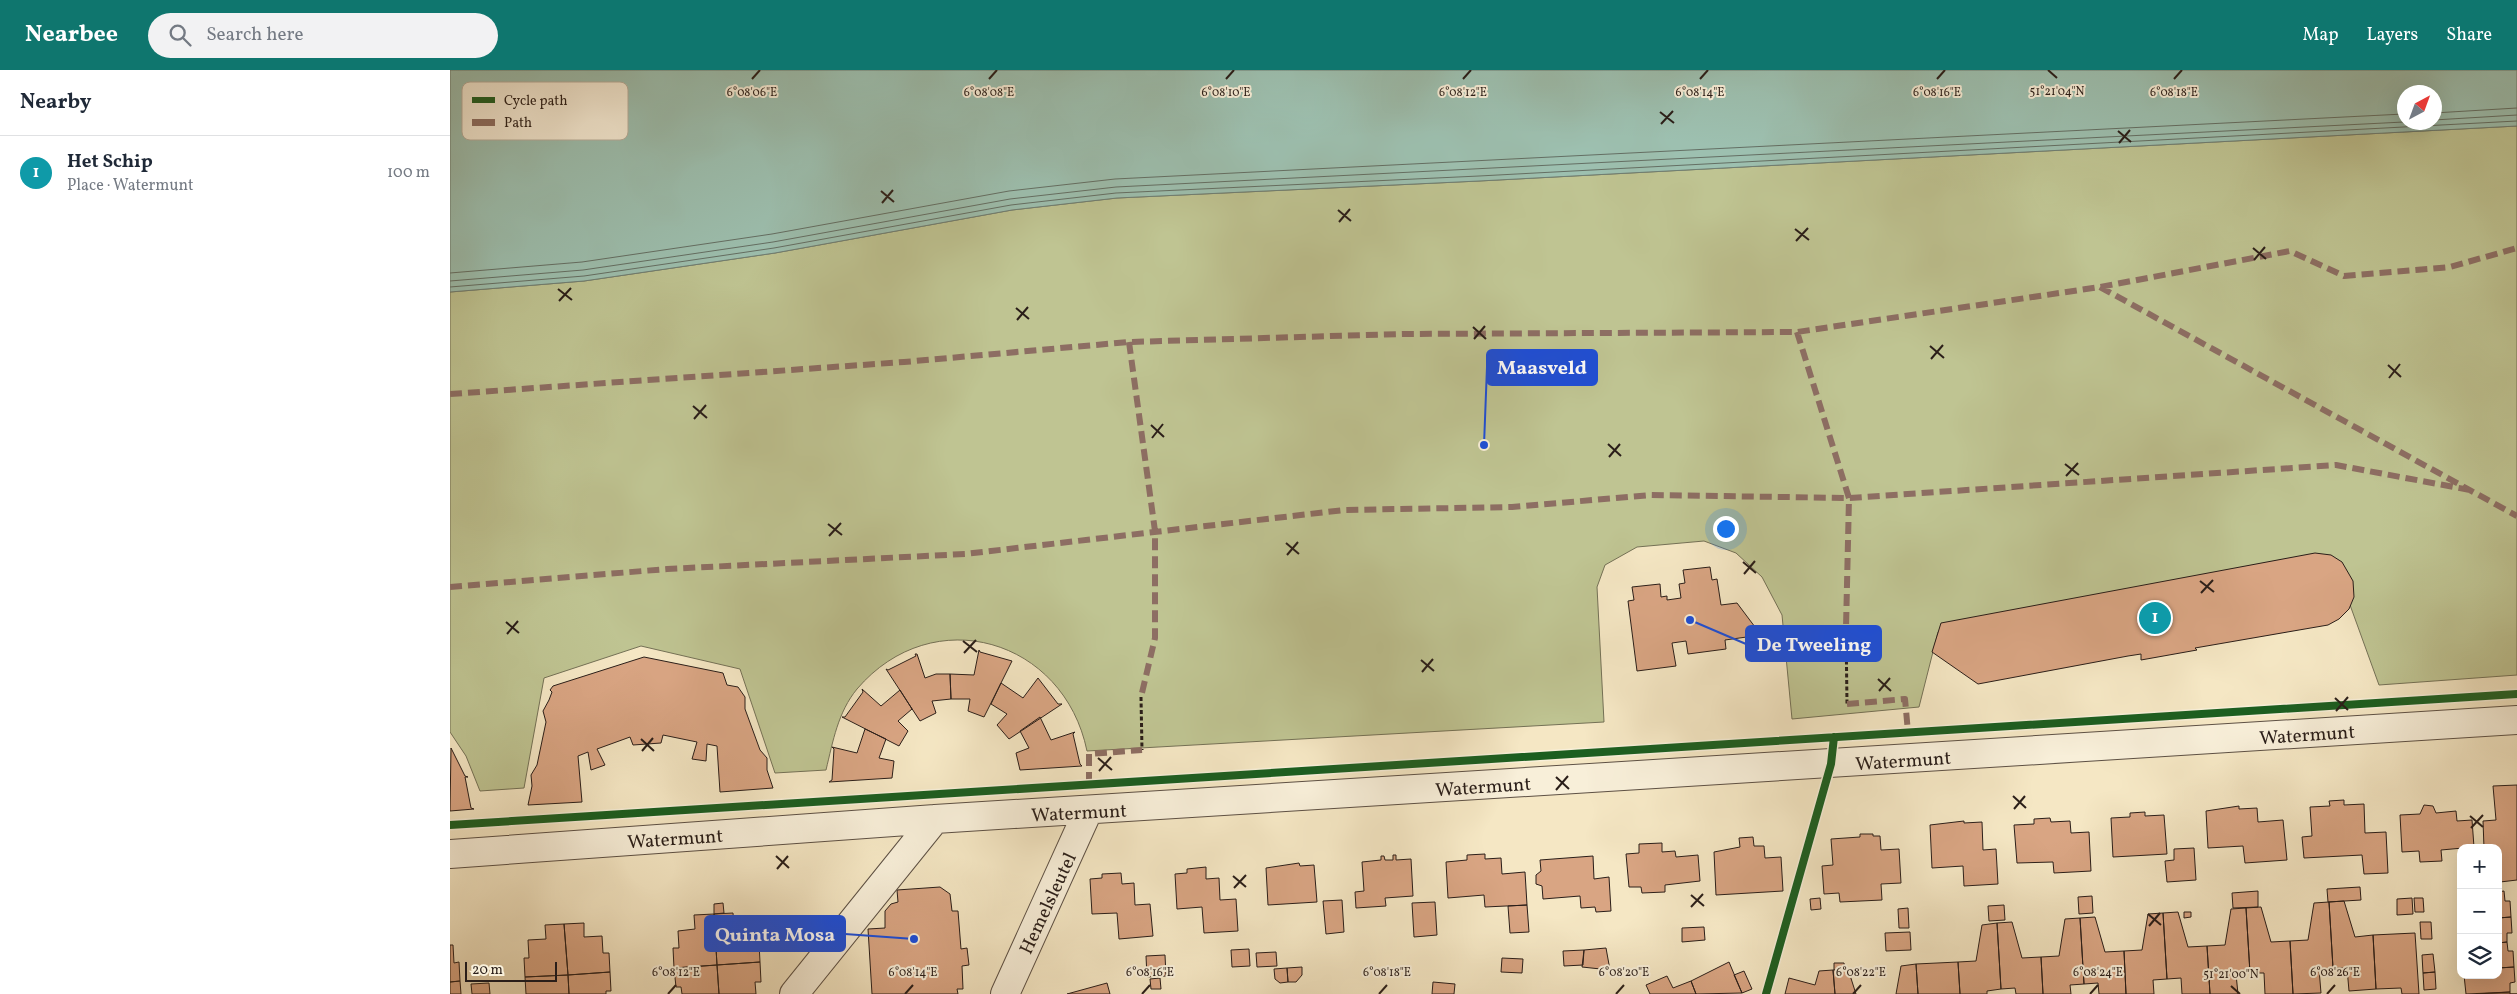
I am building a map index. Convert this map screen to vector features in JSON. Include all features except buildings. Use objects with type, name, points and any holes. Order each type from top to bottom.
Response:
[{"type":"street","name":"Watermunt","points":[[450,854],[935,820],[2517,720]]},
{"type":"street","name":"Hemelsleutel","points":[[1005,994],[1088,811]]},
{"type":"street","points":[[794,994],[935,820]]},
{"type":"path","points":[[1846,628],[1847,704]]},
{"type":"path","points":[[1141,697],[1142,750]]},
{"type":"green space","points":[[2517,126],[2517,675],[2379,685],[2333,558],[2249,569],[1938,632],[1919,707],[1792,719],[1782,615],[1762,577],[1736,553],[1704,541],[1637,547],[1605,565],[1597,587],[1604,722],[1087,751],[1074,713],[1052,682],[1024,659],[992,645],[957,640],[922,645],[888,662],[857,689],[850,698],[841,717],[826,770],[775,773],[740,669],[641,646],[544,678],[524,788],[480,791],[466,756],[450,732],[450,292],[584,281],[775,253],[1012,210],[1117,198],[1479,181]]},
{"type":"water","points":[[450,70],[2517,70],[2517,126],[2442,130],[2442,85],[2397,85],[2397,130],[2442,130],[1479,181],[1117,198],[1012,210],[775,253],[584,281],[450,292]]},
{"type":"marked path","points":[[450,394],[904,362],[1129,342],[1402,334],[1797,332],[2100,287],[2290,251],[2344,276],[2450,267],[2517,248]]},
{"type":"marked path","points":[[2100,287],[2517,516]]},
{"type":"marked path","points":[[1797,332],[1849,498],[1846,628]]},
{"type":"marked path","points":[[1129,342],[1155,531],[1155,638],[1141,697]]},
{"type":"marked path","points":[[450,587],[667,569],[965,554],[1344,510],[1512,507],[1651,495],[1849,498],[2336,465],[2470,490]]},
{"type":"marked path","points":[[1847,704],[1905,699],[1908,732]]},
{"type":"marked path","points":[[1089,784],[1089,754],[1142,750]]},
{"type":"cycle path","points":[[450,825],[2517,694]]},
{"type":"cycle path","points":[[1766,994],[1831,764],[1834,737]]},
{"type":"place","name":"Maasveld","points":[[1484,445]]},
{"type":"place","name":"Het Schip","points":[[2155,618]]},
{"type":"place","name":"De Tweeling","points":[[1690,620]]},
{"type":"place","name":"Quinta Mosa","points":[[914,939]]}]
